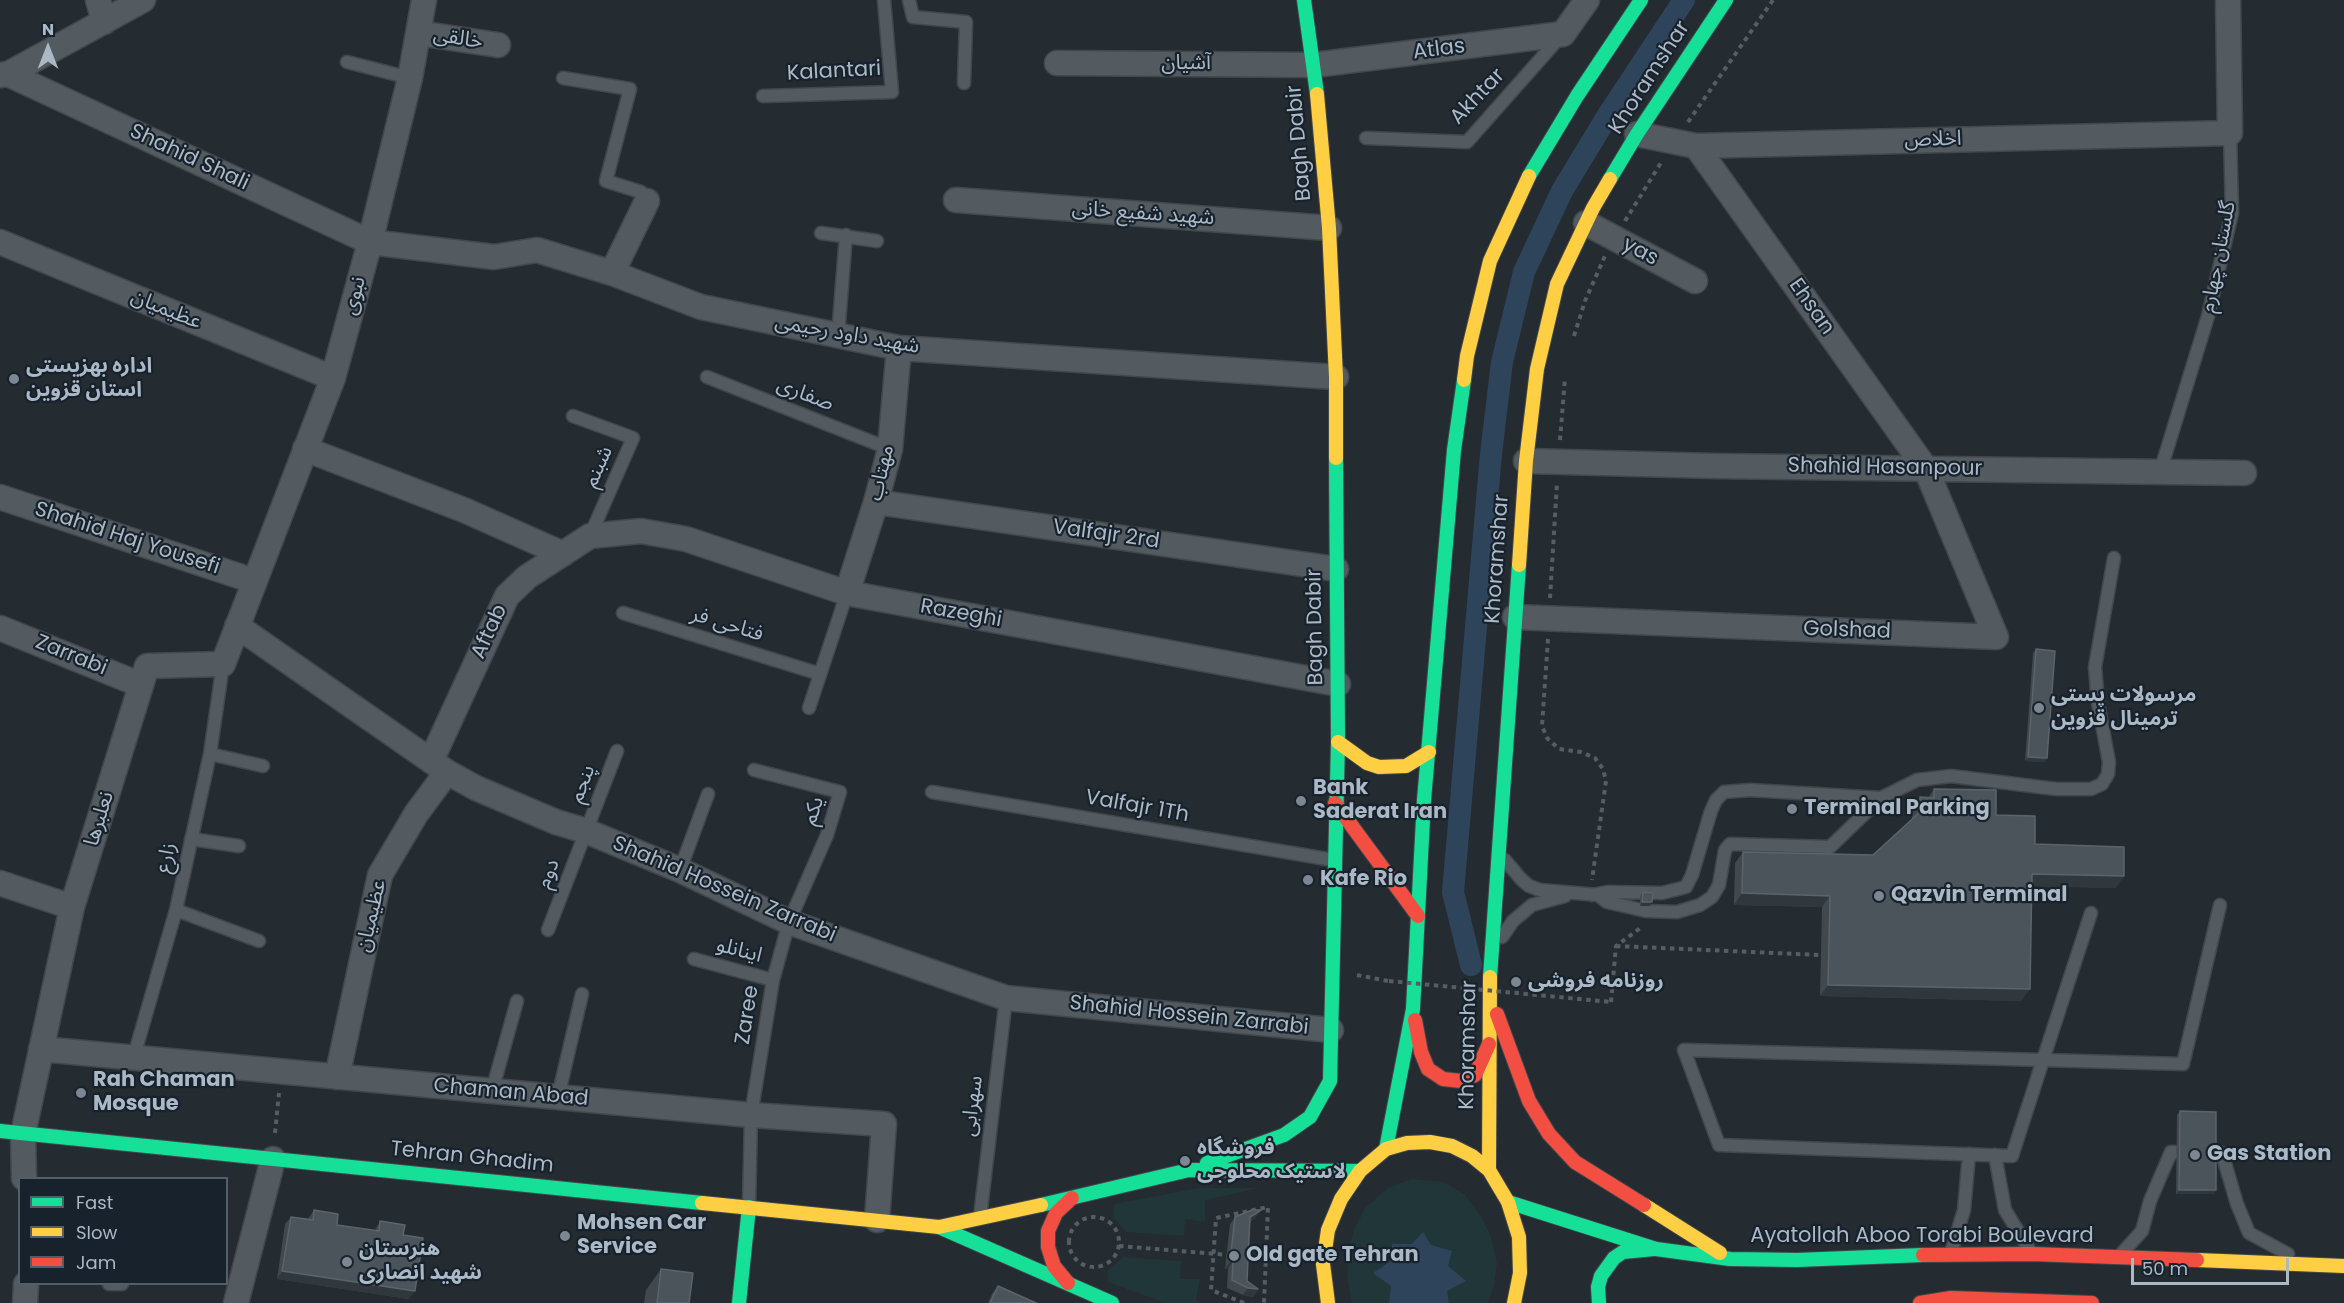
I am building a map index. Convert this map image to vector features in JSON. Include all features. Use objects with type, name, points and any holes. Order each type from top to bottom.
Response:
[{"type":"main road","name":"Bagh Dabir","points":[[1189,1170],[1284,1135],[1310,1117],[1330,1081],[1338,742],[1336,377],[1329,228],[1314,65],[1304,0]]},
{"type":"main road","points":[[1386,1149],[1413,1009],[1429,752],[1455,450],[1467,356],[1490,261],[1530,174],[1577,96],[1641,0]]},
{"type":"main road","name":"Khoramshar","points":[[1489,1170],[1489,994],[1526,461],[1537,369],[1557,284],[1586,223],[1637,134],[1726,0]]},
{"type":"main road","points":[[1338,742],[1367,763],[1379,767],[1406,766],[1429,752]]},
{"type":"main road","points":[[1335,803],[1418,916]]},
{"type":"main road","points":[[1489,994],[1529,1101],[1549,1134],[1575,1162],[1730,1259]]},
{"type":"main road","points":[[1413,1009],[1421,1052],[1428,1069],[1443,1079],[1461,1081],[1476,1075],[1489,1044]]},
{"type":"main road","name":"Tehran Ghadim","points":[[12,1132],[939,1227]]},
{"type":"main road","points":[[1328,1303],[1323,1264],[1328,1230],[1341,1199],[1360,1172],[1386,1149],[1407,1143],[1430,1142],[1452,1146],[1472,1156],[1489,1170],[1508,1202],[1519,1237],[1520,1273],[1514,1303]]},
{"type":"main road","points":[[939,1227],[1189,1170],[1360,1172]]},
{"type":"main road","points":[[1068,1284],[1054,1266],[1048,1247],[1048,1231],[1056,1213],[1072,1198]]},
{"type":"main road","name":"Ayatollah Aboo Torabi Boulevard","points":[[1508,1202],[1656,1249],[1730,1259],[1797,1260],[1951,1254],[2032,1254],[2344,1266]]},
{"type":"main road","points":[[739,1303],[749,1208]]},
{"type":"main road","points":[[939,1227],[1112,1303]]},
{"type":"main road","points":[[1599,1303],[1600,1276],[1614,1258],[1623,1252],[1656,1249]]},
{"type":"main road","points":[[1920,1303],[1951,1298],[2092,1303]]},
{"type":"street","points":[[4,74],[101,11],[143,0]]},
{"type":"street","name":"نبوی","points":[[254,581],[333,378],[370,242],[410,78],[424,0]]},
{"type":"street","points":[[1563,34],[1587,0]]},
{"type":"street","name":"گلستان چهارم","points":[[2228,0],[2230,133]]},
{"type":"street","name":"خالقی","points":[[418,33],[498,45]]},
{"type":"street","name":"Atlas","points":[[1314,65],[1563,34]]},
{"type":"street","name":"آشیان","points":[[1057,63],[1314,65]]},
{"type":"street","name":"Shahid Shali","points":[[4,74],[370,242]]},
{"type":"street","name":"اخلاص","points":[[1637,134],[1696,146],[2230,133]]},
{"type":"street","name":"Ehsan","points":[[1696,146],[1926,469]]},
{"type":"street","name":"شهید شفیع خانی","points":[[956,200],[1329,228]]},
{"type":"street","points":[[612,273],[647,201]]},
{"type":"street","name":"yas","points":[[1586,223],[1695,281]]},
{"type":"street","name":"عظیمیان","points":[[0,242],[333,378]]},
{"type":"street","name":"شهید داود رحیمی","points":[[370,242],[494,257],[537,250],[612,273],[701,307],[899,348],[1336,377]]},
{"type":"street","name":"مهتاب","points":[[847,593],[890,449],[899,348]]},
{"type":"street","points":[[305,449],[464,510],[563,554]]},
{"type":"street","name":"Shahid Hasanpour","points":[[1526,461],[1715,466],[2244,473]]},
{"type":"street","name":"Golshad","points":[[1515,617],[1996,637],[1926,469]]},
{"type":"street","name":"Shahid Haj Yousefi","points":[[0,497],[254,581]]},
{"type":"street","name":"Valfajr 2rd","points":[[876,502],[1336,569]]},
{"type":"street","name":"Razeghi","points":[[590,536],[641,531],[686,539],[847,593],[1338,684]]},
{"type":"street","name":"Aftab","points":[[439,767],[507,596],[527,577],[590,536]]},
{"type":"street","points":[[223,664],[254,581]]},
{"type":"street","name":"Shahid Hossein Zarrabi","points":[[237,626],[439,767],[476,788],[680,870],[789,922],[1005,998],[1331,1030]]},
{"type":"street","name":"Zarrabi","points":[[0,628],[141,685]]},
{"type":"street","name":"نعلبرها","points":[[23,1177],[12,1132],[41,1049],[72,907],[147,666],[223,664]]},
{"type":"street","name":"عظیمیان","points":[[337,1077],[380,875],[416,814],[439,767]]},
{"type":"street","points":[[0,883],[72,907]]},
{"type":"street","name":"Chaman Abad","points":[[41,1049],[751,1115],[884,1124],[877,1220]]},
{"type":"street","points":[[236,1303],[273,1159]]},
{"type":"street","points":[[25,1303],[26,1285]]},
{"type":"lane","name":"Kalantari","points":[[763,96],[892,92],[884,0]]},
{"type":"lane","points":[[909,0],[913,17],[966,22],[964,83]]},
{"type":"lane","name":"Akhtar","points":[[1366,138],[1467,142],[1563,34]]},
{"type":"lane","points":[[347,62],[410,78]]},
{"type":"lane","points":[[563,78],[630,89],[606,181],[641,192],[647,201]]},
{"type":"lane","name":"گلستان چهارم","points":[[2160,472],[2208,316],[2232,213],[2230,133]]},
{"type":"lane","points":[[821,233],[877,241]]},
{"type":"lane","points":[[838,335],[846,235]]},
{"type":"lane","name":"صفاری","points":[[707,377],[890,449]]},
{"type":"lane","name":"شبنم","points":[[573,416],[633,438],[590,536]]},
{"type":"lane","points":[[1499,851],[1513,872],[1528,886],[1540,890],[1598,895],[1606,902],[1646,910],[1689,910],[1712,897],[1719,885],[1725,850],[1730,844],[1830,847],[1881,798],[1917,780],[1951,776],[2056,789],[2091,789],[2102,784],[2108,774],[2109,762],[2098,703],[2095,667],[2114,558]]},
{"type":"lane","points":[[809,708],[847,593]]},
{"type":"lane","name":"فتاحی فر","points":[[623,613],[820,674]]},
{"type":"lane","name":"زارع","points":[[134,1056],[176,910],[210,754],[223,664]]},
{"type":"lane","name":"پنجم","points":[[586,831],[617,751]]},
{"type":"lane","points":[[210,754],[263,766]]},
{"type":"lane","name":"یکم","points":[[754,770],[840,792],[826,835],[789,922]]},
{"type":"lane","points":[[1492,960],[1499,940],[1513,921],[1532,905],[1573,894],[1662,893],[1686,887],[1692,876],[1711,811],[1716,800],[1724,792],[1750,790],[1881,798]]},
{"type":"lane","name":"Valfajr 1Th","points":[[932,792],[1335,860]]},
{"type":"lane","points":[[680,870],[708,794]]},
{"type":"lane","name":"دوم","points":[[548,930],[586,831]]},
{"type":"lane","points":[[191,839],[239,846]]},
{"type":"lane","points":[[2091,913],[2043,1060],[2012,1156],[1719,1145],[1684,1050],[2043,1060],[2183,1064],[2220,905]]},
{"type":"lane","points":[[176,910],[259,941]]},
{"type":"lane","name":"Zaree","points":[[749,1208],[751,1115],[773,980],[789,922]]},
{"type":"lane","name":"اینانلو","points":[[694,959],[773,980]]},
{"type":"lane","points":[[558,1097],[582,994]]},
{"type":"lane","name":"سهرابی","points":[[980,1218],[1005,998]]},
{"type":"lane","points":[[492,1091],[517,1000]]},
{"type":"lane","points":[[2118,1258],[2142,1231],[2150,1201],[2171,1152],[2222,1153],[2237,1204],[2249,1233],[2307,1265]]},
{"type":"lane","points":[[1951,1254],[1964,1210],[1969,1154]]},
{"type":"lane","points":[[1995,1155],[2005,1210],[2032,1254]]},
{"type":"path","points":[[1389,981],[1611,1002],[1616,946],[1820,955]]},
{"type":"path","points":[[273,1159],[281,1071]]},
{"type":"path","points":[[1244,1303],[1211,1290],[1216,1218],[1268,1207],[1264,1303]]},
{"type":"path","points":[[1095,1216],[1111,1222],[1119,1237],[1119,1246],[1111,1261],[1095,1267],[1086,1266],[1073,1257],[1068,1242],[1073,1226],[1079,1221],[1095,1216]]},
{"type":"path","points":[[1119,1246],[1234,1255]]},
{"type":"path","points":[[1245,1256],[1266,1258]]},
{"type":"green space","points":[[1412,1179],[1443,1182],[1464,1194],[1481,1216],[1491,1237],[1497,1263],[1494,1286],[1488,1303],[1352,1303],[1347,1279],[1350,1243],[1355,1227],[1366,1207],[1388,1188]]},
{"type":"green space","points":[[1199,1188],[1259,1188],[1205,1200],[1205,1222],[1185,1219],[1184,1236],[1126,1232],[1113,1217],[1114,1204]]},
{"type":"green space","points":[[1123,1257],[1181,1261],[1180,1279],[1200,1279],[1196,1300],[1202,1303],[1165,1303],[1108,1282],[1108,1270]]},
{"type":"water","points":[[1423,1232],[1431,1245],[1452,1251],[1448,1266],[1466,1281],[1447,1291],[1449,1303],[1389,1303],[1391,1286],[1373,1273],[1392,1260],[1392,1244],[1412,1244]]},
{"type":"building","name":"مرسولات پستی ترمینال قزوین","points":[[2036,649],[2055,651],[2047,758],[2028,757]]},
{"type":"building","name":"Qazvin Terminal","points":[[1934,789],[1996,790],[1996,815],[2035,816],[2035,844],[2124,847],[2124,876],[2032,874],[2030,989],[1828,985],[1830,896],[1742,893],[1743,852],[1873,855],[1920,812],[1920,797],[1934,798]]},
{"type":"building","points":[[1643,892],[1653,893],[1652,902],[1642,902]]},
{"type":"building","name":"Gas Station","points":[[2180,1111],[2216,1112],[2216,1190],[2179,1190]]},
{"type":"building","name":"هنرستان شهید انصاری","points":[[314,1210],[338,1214],[337,1225],[379,1231],[380,1221],[405,1225],[403,1235],[423,1238],[415,1291],[282,1271],[291,1217],[313,1220]]},
{"type":"building","points":[[1252,1210],[1261,1210],[1250,1217],[1247,1281],[1258,1289],[1248,1288],[1232,1280],[1233,1261],[1230,1261],[1235,1217]]},
{"type":"building","points":[[661,1269],[693,1273],[689,1303],[657,1303]]},
{"type":"building","points":[[998,1286],[1036,1303],[990,1303]]},
{"type":"waterway","points":[[1471,965],[1453,892],[1491,454],[1502,362],[1524,272],[1562,191],[1608,115],[1684,0]]},
{"type":"traffic: fast","points":[[1304,0],[1317,94]]},
{"type":"traffic: fast","points":[[1529,176],[1577,96],[1641,0]]},
{"type":"traffic: fast","points":[[1610,179],[1637,134],[1726,0]]},
{"type":"traffic: fast","points":[[1386,1149],[1413,1009],[1424,800],[1454,450],[1464,380]]},
{"type":"traffic: fast","points":[[1207,1163],[1284,1135],[1310,1117],[1330,1081],[1338,742],[1336,458]]},
{"type":"traffic: fast","points":[[1490,977],[1519,565]]},
{"type":"traffic: fast","points":[[0,1131],[702,1203]]},
{"type":"traffic: fast","points":[[1041,1205],[1189,1170],[1360,1171]]},
{"type":"traffic: fast","points":[[1508,1202],[1656,1249],[1730,1259],[1797,1260],[1923,1255]]},
{"type":"traffic: fast","points":[[739,1303],[749,1207]]},
{"type":"traffic: fast","points":[[939,1227],[1112,1303]]},
{"type":"traffic: fast","points":[[1599,1303],[1598,1287],[1601,1276],[1614,1258],[1623,1252],[1654,1249]]},
{"type":"traffic: slow","points":[[1317,94],[1329,228],[1336,377],[1336,458]]},
{"type":"traffic: slow","points":[[1464,380],[1467,356],[1490,261],[1529,176]]},
{"type":"traffic: slow","points":[[1519,565],[1526,461],[1537,369],[1557,284],[1593,208],[1610,179]]},
{"type":"traffic: slow","points":[[1338,742],[1367,763],[1379,767],[1406,766],[1429,752]]},
{"type":"traffic: slow","points":[[1489,1170],[1490,977]]},
{"type":"traffic: slow","points":[[1328,1303],[1323,1264],[1328,1230],[1341,1199],[1360,1171],[1386,1149],[1407,1143],[1430,1142],[1452,1146],[1472,1156],[1489,1170],[1508,1202],[1519,1237],[1520,1273],[1514,1303]]},
{"type":"traffic: slow","points":[[702,1203],[939,1227],[1041,1205]]},
{"type":"traffic: slow","points":[[1644,1205],[1720,1253]]},
{"type":"traffic: slow","points":[[2197,1260],[2344,1266]]},
{"type":"traffic: jam","points":[[1335,803],[1418,916]]},
{"type":"traffic: jam","points":[[1497,1014],[1529,1101],[1549,1134],[1575,1162],[1644,1205]]},
{"type":"traffic: jam","points":[[1415,1020],[1421,1052],[1428,1069],[1443,1079],[1461,1081],[1475,1075],[1489,1044]]},
{"type":"traffic: jam","points":[[1068,1283],[1054,1266],[1048,1247],[1048,1231],[1056,1213],[1072,1198]]},
{"type":"traffic: jam","points":[[1923,1255],[2032,1254],[2197,1260]]},
{"type":"traffic: jam","points":[[1920,1303],[1951,1298],[2092,1303]]},
{"type":"place","name":"اداره بهزیستی استان قزوین","points":[[14,379]]},
{"type":"place","name":"مرسولات پستی ترمینال قزوین","points":[[2039,708]]},
{"type":"place","name":"Bank Saderat Iran","points":[[1301,801]]},
{"type":"place","name":"Terminal Parking","points":[[1792,809]]},
{"type":"place","name":"Kafe Rio","points":[[1308,880]]},
{"type":"place","name":"Qazvin Terminal","points":[[1879,896]]},
{"type":"place","name":"روزنامه فروشی","points":[[1516,982]]},
{"type":"place","name":"Rah Chaman Mosque","points":[[81,1093]]},
{"type":"place","name":"Gas Station","points":[[2195,1155]]},
{"type":"place","name":"فروشگاه لاستیک محلوجی","points":[[1185,1161]]},
{"type":"place","name":"Mohsen Car Service","points":[[565,1236]]},
{"type":"place","name":"Old gate Tehran","points":[[1234,1256]]},
{"type":"place","name":"هنرستان شهید انصاری","points":[[347,1262]]}]
